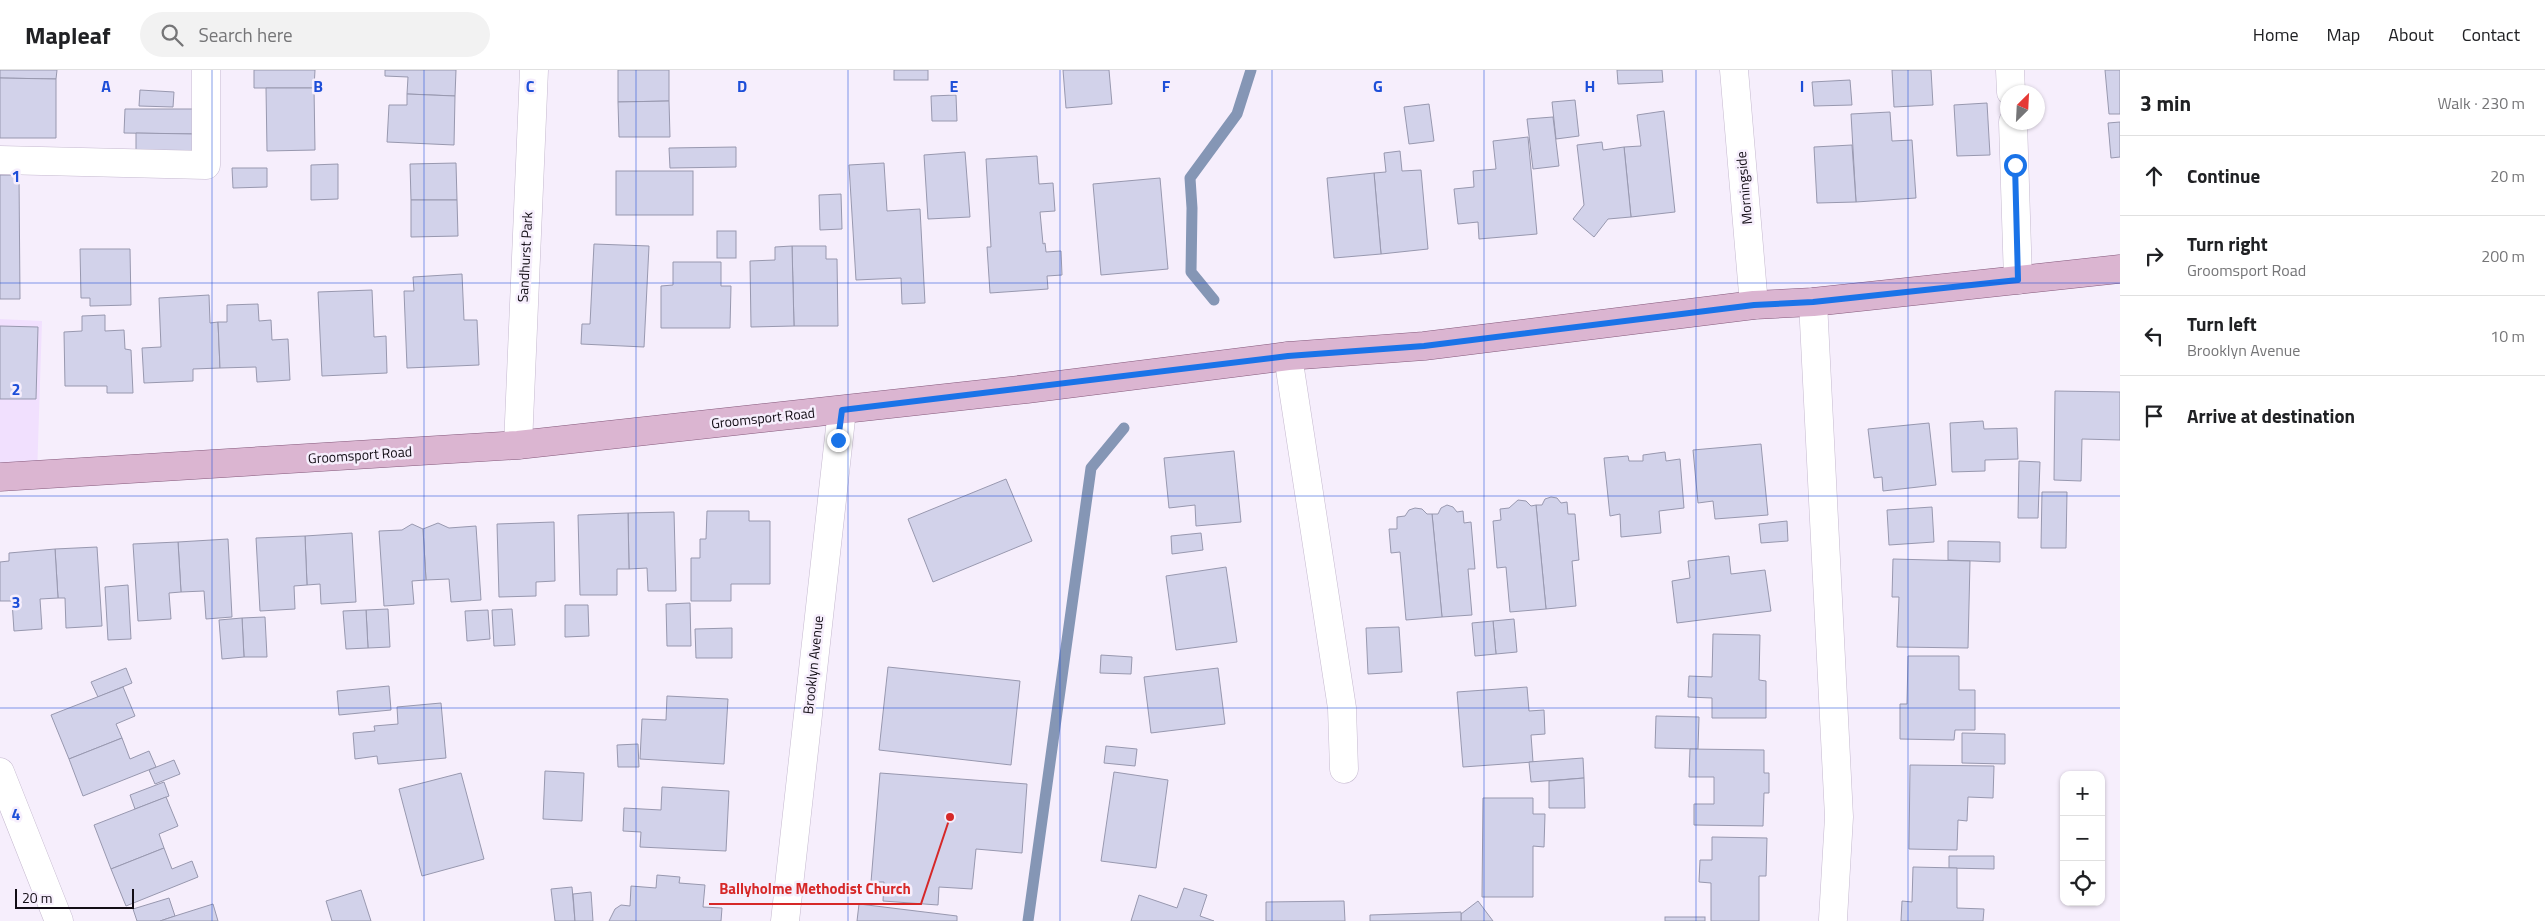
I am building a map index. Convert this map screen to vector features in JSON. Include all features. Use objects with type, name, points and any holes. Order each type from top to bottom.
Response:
[{"type":"main road","name":"Groomsport Road","points":[[0,477],[518,445],[842,410],[1288,356],[1424,346],[1754,305],[1813,302],[2120,269]]},
{"type":"street","points":[[0,160],[206,165],[206,70]]},
{"type":"street","name":"Sandhurst Park","points":[[518,445],[534,70]]},
{"type":"street","name":"Morningside","points":[[1734,70],[1754,305]]},
{"type":"street","points":[[2010,70],[2011,85]]},
{"type":"street","points":[[2013,130],[2018,280]]},
{"type":"street","points":[[1813,302],[1838,817],[1833,919]]},
{"type":"street","points":[[1288,356],[1342,708],[1344,769]]},
{"type":"street","name":"Brooklyn Avenue","points":[[785,921],[842,410]]},
{"type":"street","points":[[0,772],[59,921]]},
{"type":"shaded area","points":[[0,319],[42,321],[37,475],[0,477]]},
{"type":"building","points":[[0,70],[57,70],[56,79],[0,78]]},
{"type":"building","points":[[254,70],[315,70],[314,88],[254,88]]},
{"type":"building","points":[[385,70],[456,70],[455,96],[407,94],[408,77],[385,76]]},
{"type":"building","points":[[618,70],[669,70],[669,101],[618,102]]},
{"type":"building","points":[[894,70],[928,70],[928,80],[894,80]]},
{"type":"building","points":[[1063,70],[1109,70],[1112,104],[1066,108]]},
{"type":"building","points":[[1617,70],[1662,70],[1663,82],[1618,84]]},
{"type":"building","points":[[1892,70],[1931,70],[1933,105],[1894,107]]},
{"type":"building","points":[[2105,70],[2120,70],[2120,114],[2109,114]]},
{"type":"building","points":[[0,78],[56,79],[56,138],[0,138]]},
{"type":"building","points":[[1850,80],[1852,105],[1814,106],[1812,82]]},
{"type":"building","points":[[266,88],[314,88],[315,150],[267,151]]},
{"type":"building","points":[[140,90],[174,92],[173,107],[139,106]]},
{"type":"building","points":[[407,94],[455,96],[454,145],[387,142],[389,105],[407,105]]},
{"type":"building","points":[[956,95],[957,121],[932,121],[931,96]]},
{"type":"building","points":[[1575,100],[1579,136],[1556,139],[1552,102]]},
{"type":"building","points":[[669,101],[670,137],[619,137],[618,102]]},
{"type":"building","points":[[1987,103],[1990,155],[1957,156],[1954,105]]},
{"type":"building","points":[[1429,104],[1434,141],[1409,144],[1404,107]]},
{"type":"building","points":[[125,109],[194,109],[194,134],[124,133]]},
{"type":"building","points":[[1664,111],[1675,212],[1631,217],[1624,147],[1641,146],[1637,115]]},
{"type":"building","points":[[1890,112],[1892,141],[1912,140],[1916,198],[1856,202],[1851,114]]},
{"type":"building","points":[[1553,117],[1559,166],[1533,169],[1527,119]]},
{"type":"building","points":[[2120,122],[2120,157],[2111,158],[2108,123]]},
{"type":"building","points":[[136,133],[194,134],[194,156],[136,155]]},
{"type":"building","points":[[1528,137],[1537,234],[1479,239],[1478,222],[1458,224],[1454,189],[1474,187],[1473,171],[1496,169],[1493,141]]},
{"type":"building","points":[[1602,142],[1603,150],[1624,147],[1631,217],[1608,219],[1594,237],[1573,219],[1584,205],[1577,145]]},
{"type":"building","points":[[1852,145],[1856,202],[1817,203],[1814,147]]},
{"type":"building","points":[[736,147],[736,167],[670,168],[669,148]]},
{"type":"building","points":[[1400,151],[1402,171],[1421,170],[1428,249],[1381,254],[1374,173],[1386,172],[1384,153]]},
{"type":"building","points":[[965,152],[970,217],[928,219],[924,155]]},
{"type":"building","points":[[1037,156],[1039,184],[1053,183],[1055,211],[1040,212],[1043,244],[1045,243],[1046,252],[1061,251],[1062,275],[1047,276],[1048,289],[990,293],[987,247],[991,247],[986,159]]},
{"type":"building","points":[[456,163],[457,200],[411,200],[410,164]]},
{"type":"building","points":[[884,163],[887,211],[920,209],[925,303],[902,304],[901,278],[856,280],[849,165]]},
{"type":"building","points":[[338,164],[338,199],[311,200],[311,165]]},
{"type":"building","points":[[232,168],[267,168],[267,187],[233,188]]},
{"type":"building","points":[[616,171],[693,171],[693,215],[616,215]]},
{"type":"building","points":[[1374,173],[1381,254],[1334,258],[1327,178]]},
{"type":"building","points":[[0,175],[19,175],[20,299],[0,299]]},
{"type":"building","points":[[1160,178],[1168,269],[1101,275],[1093,184]]},
{"type":"building","points":[[841,194],[842,229],[820,230],[819,195]]},
{"type":"building","points":[[411,200],[457,200],[458,236],[411,237]]},
{"type":"building","points":[[717,231],[736,231],[736,258],[717,258]]},
{"type":"building","points":[[594,244],[649,246],[644,347],[581,344],[582,324],[590,324]]},
{"type":"building","points":[[792,246],[826,246],[826,259],[837,259],[838,326],[794,326]]},
{"type":"building","points":[[792,246],[794,326],[751,327],[750,261],[775,260],[775,247]]},
{"type":"building","points":[[80,249],[130,249],[131,305],[90,306],[90,298],[81,298]]},
{"type":"building","points":[[673,262],[721,262],[721,286],[731,286],[730,328],[661,328],[661,286],[673,285]]},
{"type":"building","points":[[462,274],[464,320],[477,320],[479,365],[407,368],[404,291],[414,291],[413,277]]},
{"type":"building","points":[[372,290],[374,337],[386,336],[387,373],[322,376],[318,292]]},
{"type":"building","points":[[209,295],[210,323],[218,322],[220,368],[193,369],[193,381],[144,383],[142,348],[161,347],[159,298]]},
{"type":"building","points":[[258,304],[259,321],[271,320],[272,340],[288,339],[290,380],[257,382],[256,367],[220,368],[218,322],[227,322],[227,305]]},
{"type":"building","points":[[105,315],[105,331],[124,330],[125,349],[131,350],[133,393],[107,393],[107,386],[65,386],[64,332],[82,331],[82,316]]},
{"type":"building","points":[[0,326],[38,327],[36,399],[0,399]]},
{"type":"building","points":[[2055,391],[2120,392],[2120,440],[2082,439],[2081,481],[2054,480]]},
{"type":"building","points":[[1983,421],[1984,429],[2017,428],[2018,459],[1985,460],[1985,471],[1952,472],[1950,423]]},
{"type":"building","points":[[1929,423],[1936,485],[1883,491],[1882,477],[1874,478],[1868,429]]},
{"type":"building","points":[[1761,444],[1768,515],[1715,519],[1713,501],[1698,503],[1693,450]]},
{"type":"building","points":[[1234,451],[1241,522],[1196,526],[1195,505],[1169,508],[1164,458]]},
{"type":"building","points":[[1665,452],[1666,461],[1680,459],[1684,508],[1659,511],[1661,533],[1621,537],[1620,514],[1610,516],[1604,458],[1628,456],[1629,461],[1643,461],[1643,455]]},
{"type":"building","points":[[2019,461],[2040,462],[2038,518],[2018,518]]},
{"type":"building","points":[[1006,479],[1032,541],[933,582],[908,519]]},
{"type":"building","points":[[2042,492],[2067,492],[2066,548],[2041,548]]},
{"type":"building","points":[[1557,498],[1561,503],[1567,502],[1568,514],[1575,514],[1579,560],[1572,561],[1576,606],[1546,609],[1536,505],[1542,505],[1545,499]]},
{"type":"building","points":[[1518,500],[1526,501],[1531,506],[1536,505],[1546,609],[1510,612],[1506,567],[1497,568],[1493,521],[1501,520],[1500,509],[1509,508]]},
{"type":"building","points":[[1447,505],[1453,507],[1457,512],[1463,511],[1464,523],[1471,522],[1475,569],[1468,569],[1472,615],[1442,617],[1432,514],[1438,514],[1441,508]]},
{"type":"building","points":[[1932,507],[1934,542],[1889,545],[1887,510]]},
{"type":"building","points":[[1415,508],[1422,509],[1427,514],[1432,514],[1442,617],[1406,620],[1400,552],[1391,553],[1389,529],[1397,529],[1397,517],[1405,516],[1409,510]]},
{"type":"building","points":[[707,511],[749,511],[749,521],[770,521],[770,584],[731,584],[731,601],[691,601],[691,558],[700,558],[700,539],[706,539]]},
{"type":"building","points":[[674,512],[676,591],[648,591],[647,568],[629,569],[628,513]]},
{"type":"building","points":[[628,513],[629,569],[617,569],[617,595],[580,595],[578,515]]},
{"type":"building","points":[[1787,521],[1788,541],[1761,543],[1759,524]]},
{"type":"building","points":[[554,522],[555,581],[536,582],[536,596],[499,597],[497,524]]},
{"type":"building","points":[[438,523],[449,528],[476,526],[481,600],[451,602],[449,579],[426,580],[423,529]]},
{"type":"building","points":[[412,524],[423,529],[426,580],[412,581],[414,604],[384,606],[379,531],[402,530]]},
{"type":"building","points":[[352,533],[356,602],[321,604],[320,584],[307,585],[305,536]]},
{"type":"building","points":[[1201,533],[1203,550],[1172,554],[1171,536]]},
{"type":"building","points":[[305,536],[307,585],[294,586],[295,609],[260,611],[256,538]]},
{"type":"building","points":[[228,539],[232,617],[206,619],[204,591],[181,592],[178,542]]},
{"type":"building","points":[[1948,541],[2000,542],[2000,562],[1948,560]]},
{"type":"building","points":[[178,542],[181,592],[169,593],[171,619],[138,621],[133,544]]},
{"type":"building","points":[[97,547],[102,626],[66,628],[65,598],[58,598],[55,549]]},
{"type":"building","points":[[55,549],[58,598],[40,599],[42,629],[14,631],[12,601],[0,601],[0,562],[9,561],[9,553]]},
{"type":"building","points":[[1729,556],[1731,574],[1765,570],[1771,611],[1677,623],[1672,581],[1690,578],[1688,561]]},
{"type":"building","points":[[1893,559],[1970,561],[1968,648],[1897,647],[1899,597],[1892,597]]},
{"type":"building","points":[[1226,567],[1237,642],[1176,650],[1166,576]]},
{"type":"building","points":[[128,585],[131,639],[108,640],[105,587]]},
{"type":"building","points":[[690,603],[691,646],[667,646],[666,604]]},
{"type":"building","points":[[565,605],[588,605],[589,636],[565,637]]},
{"type":"building","points":[[388,609],[390,647],[368,648],[366,610]]},
{"type":"building","points":[[512,609],[515,645],[494,646],[492,610]]},
{"type":"building","points":[[366,610],[368,648],[346,649],[343,611]]},
{"type":"building","points":[[488,610],[490,639],[467,641],[465,611]]},
{"type":"building","points":[[265,617],[267,657],[244,657],[242,618]]},
{"type":"building","points":[[242,618],[244,657],[222,659],[219,620]]},
{"type":"building","points":[[1514,619],[1517,652],[1496,654],[1493,621]]},
{"type":"building","points":[[1493,621],[1496,654],[1475,656],[1472,623]]},
{"type":"building","points":[[1399,627],[1402,672],[1368,674],[1366,628]]},
{"type":"building","points":[[732,628],[732,658],[696,658],[695,629]]},
{"type":"building","points":[[1713,634],[1760,635],[1759,680],[1766,681],[1766,718],[1712,718],[1712,698],[1688,697],[1689,676],[1712,677]]},
{"type":"building","points":[[1101,655],[1132,657],[1131,674],[1100,673]]},
{"type":"building","points":[[1908,656],[1959,656],[1959,690],[1975,690],[1975,730],[1955,730],[1954,740],[1900,739],[1900,704],[1907,704]]},
{"type":"building","points":[[888,667],[1020,681],[1011,765],[879,750]]},
{"type":"building","points":[[126,668],[132,683],[98,697],[91,682]]},
{"type":"building","points":[[1218,668],[1225,724],[1151,733],[1144,677]]},
{"type":"building","points":[[389,686],[391,710],[339,715],[337,691]]},
{"type":"building","points":[[123,687],[135,716],[116,724],[122,738],[69,759],[51,715]]},
{"type":"building","points":[[1527,687],[1529,711],[1544,710],[1545,734],[1531,735],[1533,762],[1463,767],[1457,692]]},
{"type":"building","points":[[667,696],[728,699],[724,764],[640,759],[642,719],[666,720]]},
{"type":"building","points":[[441,703],[446,758],[378,764],[377,756],[355,759],[353,733],[375,731],[374,726],[398,724],[397,707]]},
{"type":"building","points":[[1656,716],[1699,717],[1698,749],[1655,748]]},
{"type":"building","points":[[1962,733],[2005,734],[2005,764],[1962,763]]},
{"type":"building","points":[[122,738],[130,759],[149,751],[156,767],[83,796],[69,759]]},
{"type":"building","points":[[638,744],[639,767],[618,767],[617,745]]},
{"type":"building","points":[[1106,746],[1137,749],[1135,766],[1104,763]]},
{"type":"building","points":[[1690,749],[1764,750],[1764,773],[1769,773],[1769,793],[1764,793],[1763,826],[1694,825],[1694,804],[1714,804],[1714,777],[1689,777]]},
{"type":"building","points":[[1583,758],[1584,778],[1531,782],[1529,762]]},
{"type":"building","points":[[174,760],[180,774],[155,784],[149,770]]},
{"type":"building","points":[[1910,765],[1994,766],[1993,798],[1968,797],[1967,821],[1958,820],[1957,850],[1909,849]]},
{"type":"building","points":[[545,771],[584,773],[582,821],[543,819]]},
{"type":"building","points":[[1114,772],[1168,780],[1156,868],[1101,861]]},
{"type":"building","points":[[461,773],[484,859],[422,876],[399,789]]},
{"type":"building","points":[[880,773],[1027,784],[1022,853],[976,849],[972,889],[939,887],[938,905],[883,901],[884,882],[871,882]]},
{"type":"building","points":[[1584,778],[1585,808],[1549,808],[1549,781]]},
{"type":"building","points":[[164,782],[169,796],[135,809],[130,795]]},
{"type":"building","points":[[662,787],[729,791],[726,851],[640,847],[641,832],[623,831],[624,808],[661,810]]},
{"type":"building","points":[[166,797],[178,826],[159,834],[164,848],[111,869],[94,825]]},
{"type":"building","points":[[1483,798],[1533,798],[1533,814],[1545,814],[1544,847],[1533,846],[1533,897],[1482,897]]},
{"type":"building","points":[[1712,837],[1767,838],[1766,876],[1759,876],[1759,921],[1711,921],[1711,883],[1699,882],[1700,860],[1712,860]]},
{"type":"building","points":[[164,848],[172,869],[192,861],[198,877],[126,906],[111,869]]},
{"type":"building","points":[[1949,856],[1994,856],[1994,869],[1949,868]]},
{"type":"building","points":[[1913,867],[1957,868],[1957,908],[1984,909],[1983,921],[1901,921],[1902,901],[1912,902]]},
{"type":"building","points":[[657,875],[680,877],[679,883],[705,885],[703,907],[722,908],[721,921],[609,921],[615,909],[621,905],[630,906],[631,886],[656,888]]},
{"type":"building","points":[[572,887],[575,921],[555,921],[551,889]]},
{"type":"building","points":[[1184,888],[1207,895],[1200,916],[1214,921],[1131,921],[1139,895],[1177,908]]},
{"type":"building","points":[[361,890],[371,921],[332,921],[326,901]]},
{"type":"building","points":[[591,892],[593,921],[575,921],[573,894]]},
{"type":"building","points":[[169,898],[175,916],[160,921],[137,921],[133,909]]},
{"type":"building","points":[[1344,901],[1345,921],[1266,921],[1266,902]]},
{"type":"building","points":[[1478,901],[1493,921],[1461,921],[1461,914]]},
{"type":"building","points":[[213,904],[218,921],[160,921],[175,916]]},
{"type":"building","points":[[859,904],[957,916],[957,921],[857,921]]},
{"type":"building","points":[[1461,912],[1461,921],[1370,921],[1370,915]]},
{"type":"building","points":[[1665,917],[1705,917],[1705,921],[1665,921]]},
{"type":"waterway","points":[[1214,300],[1191,272],[1192,208],[1190,178],[1237,114],[1251,70]]},
{"type":"waterway","points":[[1028,921],[1091,468],[1124,428]]},
{"type":"place","name":"Ballyholme Methodist Church","points":[[950,817]]},
{"type":"route","points":[[838,440],[842,410],[1288,356],[1424,346],[1754,305],[1813,302],[2018,280],[2015,165]]}]
